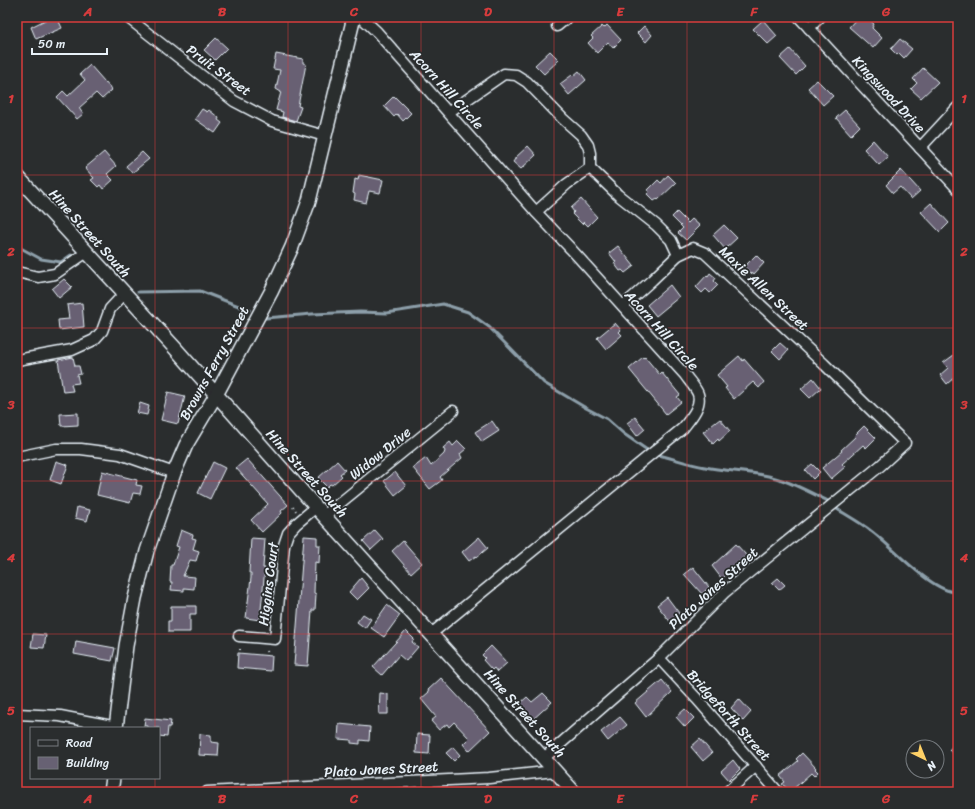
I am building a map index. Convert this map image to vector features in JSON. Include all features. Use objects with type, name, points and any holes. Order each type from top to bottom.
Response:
[{"type":"street","name":"Pruit Street","points":[[127,17],[234,101],[272,121],[325,136]]},
{"type":"street","name":"Browns Ferry Street","points":[[117,727],[126,646],[135,598],[147,551],[174,473],[186,445],[216,395],[271,292],[292,247],[309,201],[354,17]]},
{"type":"street","name":"Acorn Hill Circle","points":[[360,17],[377,32],[536,212],[685,375],[698,394],[697,406],[691,418],[683,428],[431,634]]},
{"type":"street","points":[[557,26],[568,17]]},
{"type":"street","name":"Kingswood Drive","points":[[799,17],[958,189]]},
{"type":"street","points":[[809,28],[820,17]]},
{"type":"street","points":[[449,112],[504,74],[516,74],[527,82],[581,135],[588,145],[590,153],[590,168],[618,195],[656,225],[671,240],[678,255],[623,306]]},
{"type":"street","points":[[920,148],[958,107]]},
{"type":"street","points":[[536,212],[567,184],[590,168]]},
{"type":"street","name":"Hine Street South","points":[[17,176],[174,347],[574,792]]},
{"type":"street","name":"Maxie Allen Street","points":[[678,255],[693,248],[705,253],[716,261],[905,443]]},
{"type":"street","points":[[17,272],[38,277],[51,275],[63,269],[87,252]]},
{"type":"street","points":[[17,360],[72,350],[94,340],[102,331],[110,309],[124,294]]},
{"type":"street","name":"Widow Drive","points":[[320,511],[453,411]]},
{"type":"street","name":"Plato Jones Street","points":[[544,758],[659,658],[725,592],[880,466],[905,443]]},
{"type":"street","points":[[17,457],[56,449],[81,449],[120,454],[174,473]]},
{"type":"street","name":"Higgins Court","points":[[239,636],[275,639],[284,545],[288,534],[296,524],[320,511]]},
{"type":"street","name":"Bridgeforth Street","points":[[659,658],[778,792]]},
{"type":"street","points":[[17,714],[60,716],[117,727]]},
{"type":"street","points":[[727,792],[756,766]]},
{"type":"street","name":"Plato Jones Street","points":[[207,792],[489,778],[555,771]]},
{"type":"street","points":[[111,792],[112,779]]},
{"type":"building","points":[[51,17],[57,17],[62,28],[36,39],[31,27]]},
{"type":"building","points":[[858,17],[866,17],[874,24],[872,28],[882,38],[873,48],[849,27]]},
{"type":"building","points":[[763,20],[777,36],[768,44],[753,29]]},
{"type":"building","points":[[607,25],[621,40],[613,48],[608,42],[597,53],[588,43],[593,38],[591,36],[602,26],[604,28]]},
{"type":"building","points":[[644,26],[652,35],[646,42],[637,33]]},
{"type":"building","points":[[216,38],[227,48],[215,60],[204,50]]},
{"type":"building","points":[[900,39],[912,49],[904,58],[899,53],[897,55],[891,49]]},
{"type":"building","points":[[790,49],[805,66],[796,75],[780,58]]},
{"type":"building","points":[[550,51],[559,60],[544,74],[535,65]]},
{"type":"building","points":[[276,54],[303,59],[303,63],[306,64],[298,106],[301,107],[296,121],[282,117],[283,112],[276,110],[281,92],[276,89],[280,70],[273,69]]},
{"type":"building","points":[[90,65],[112,90],[102,99],[96,93],[79,108],[83,114],[77,119],[57,97],[63,91],[68,96],[85,80],[80,74]]},
{"type":"building","points":[[923,68],[938,82],[921,98],[911,89],[917,83],[913,79]]},
{"type":"building","points":[[579,71],[586,80],[569,95],[560,84]]},
{"type":"building","points":[[817,80],[833,96],[823,105],[808,88]]},
{"type":"building","points":[[394,96],[411,113],[403,121],[397,114],[394,117],[384,106]]},
{"type":"building","points":[[202,109],[207,112],[209,110],[219,118],[218,120],[222,123],[215,133],[195,119]]},
{"type":"building","points":[[845,110],[860,126],[851,135],[836,118]]},
{"type":"building","points":[[873,140],[888,157],[879,165],[864,149]]},
{"type":"building","points":[[528,146],[536,155],[521,169],[513,162],[515,158]]},
{"type":"building","points":[[104,152],[116,166],[107,174],[113,180],[103,189],[100,185],[98,187],[91,180],[94,178],[85,168]]},
{"type":"building","points":[[142,152],[149,159],[132,173],[126,166]]},
{"type":"building","points":[[901,170],[920,191],[911,199],[900,187],[893,193],[886,185]]},
{"type":"building","points":[[359,175],[383,180],[380,193],[369,191],[366,203],[354,200],[355,194],[353,193],[355,179],[358,180]]},
{"type":"building","points":[[668,175],[676,183],[658,200],[657,199],[654,201],[647,194],[649,192],[648,190],[658,180],[661,183]]},
{"type":"building","points":[[581,199],[597,217],[588,226],[584,222],[582,224],[572,214],[574,212],[571,208]]},
{"type":"building","points":[[931,203],[949,223],[940,232],[921,212]]},
{"type":"building","points":[[677,212],[688,223],[692,219],[700,226],[686,240],[678,233],[683,228],[672,217]]},
{"type":"building","points":[[724,225],[737,238],[725,249],[713,235]]},
{"type":"building","points":[[618,246],[634,266],[625,273],[622,270],[620,271],[614,263],[616,262],[609,253]]},
{"type":"building","points":[[756,255],[764,263],[754,274],[752,274],[744,267]]},
{"type":"building","points":[[710,273],[716,278],[714,281],[718,285],[710,293],[706,289],[702,293],[696,287]]},
{"type":"building","points":[[64,279],[72,287],[59,298],[52,289]]},
{"type":"building","points":[[670,285],[679,297],[656,316],[647,305]]},
{"type":"building","points":[[82,303],[84,327],[59,330],[58,320],[69,319],[67,305]]},
{"type":"building","points":[[615,323],[621,330],[619,332],[622,335],[606,349],[597,338]]},
{"type":"building","points":[[780,343],[788,350],[780,359],[772,351]]},
{"type":"building","points":[[958,352],[958,374],[947,384],[940,375],[948,368],[943,363]]},
{"type":"building","points":[[739,356],[743,361],[744,359],[764,382],[759,388],[753,382],[734,399],[725,388],[727,387],[717,375]]},
{"type":"building","points":[[73,357],[75,366],[79,366],[81,374],[77,375],[79,383],[71,384],[73,391],[63,392],[58,360]]},
{"type":"building","points":[[645,357],[660,375],[662,373],[680,395],[677,397],[681,402],[666,414],[629,369]]},
{"type":"building","points":[[813,378],[821,388],[810,398],[801,389]]},
{"type":"building","points":[[168,392],[185,396],[178,424],[161,420]]},
{"type":"building","points":[[140,403],[149,406],[147,415],[137,413]]},
{"type":"building","points":[[78,413],[78,425],[61,426],[60,414]]},
{"type":"building","points":[[635,417],[645,429],[637,436],[627,423]]},
{"type":"building","points":[[720,419],[730,431],[719,441],[718,439],[713,444],[703,432]]},
{"type":"building","points":[[492,421],[499,431],[482,442],[475,432]]},
{"type":"building","points":[[864,426],[876,438],[866,448],[863,445],[842,464],[845,467],[831,479],[822,468],[842,451],[841,450]]},
{"type":"building","points":[[458,441],[466,449],[460,454],[462,458],[440,477],[442,480],[430,489],[413,468],[426,458],[431,466],[444,454],[445,451],[443,448],[450,442],[453,446]]},
{"type":"building","points":[[247,459],[288,505],[281,511],[282,513],[262,532],[251,520],[268,504],[236,468]]},
{"type":"building","points":[[56,461],[68,465],[61,484],[50,480]]},
{"type":"building","points":[[337,461],[345,470],[340,474],[342,476],[332,485],[330,484],[327,487],[318,478]]},
{"type":"building","points":[[213,462],[225,468],[210,499],[198,493]]},
{"type":"building","points":[[812,464],[820,472],[813,479],[805,470]]},
{"type":"building","points":[[102,471],[137,480],[136,485],[142,486],[140,494],[133,493],[130,503],[97,495]]},
{"type":"building","points":[[395,472],[406,486],[395,495],[384,481]]},
{"type":"building","points":[[77,507],[90,510],[87,521],[75,518]]},
{"type":"building","points":[[181,530],[193,535],[192,538],[196,539],[193,549],[199,551],[196,561],[190,560],[183,576],[195,577],[194,589],[184,588],[184,591],[171,590],[172,582],[170,582],[171,565],[173,565],[179,547],[176,546]]},
{"type":"building","points":[[375,530],[383,539],[371,550],[363,541]]},
{"type":"building","points":[[304,536],[317,537],[317,545],[320,545],[319,563],[315,562],[315,610],[312,610],[308,666],[294,665]]},
{"type":"building","points":[[479,537],[488,548],[477,557],[476,556],[469,561],[462,552]]},
{"type":"building","points":[[251,538],[265,539],[263,568],[265,568],[260,620],[246,618],[251,578],[251,573],[249,573]]},
{"type":"building","points":[[403,541],[422,563],[411,573],[392,551]]},
{"type":"building","points":[[736,544],[746,555],[722,579],[712,566]]},
{"type":"building","points":[[693,567],[709,587],[702,594],[684,574]]},
{"type":"building","points":[[361,578],[369,588],[357,600],[349,592]]},
{"type":"building","points":[[778,578],[785,585],[779,590],[772,583]]},
{"type":"building","points":[[667,597],[681,617],[672,624],[657,605]]},
{"type":"building","points":[[387,605],[400,615],[384,637],[371,628]]},
{"type":"building","points":[[171,606],[196,606],[196,614],[190,614],[190,632],[168,632],[168,621],[171,621]]},
{"type":"building","points":[[363,614],[371,619],[365,628],[357,622]]},
{"type":"building","points":[[406,631],[414,639],[412,642],[418,647],[406,661],[399,655],[382,675],[373,667]]},
{"type":"building","points":[[33,634],[46,635],[44,648],[31,647]]},
{"type":"building","points":[[76,641],[115,648],[112,661],[74,654]]},
{"type":"building","points":[[491,646],[507,663],[497,672],[494,668],[492,670],[483,660],[485,658],[482,655]]},
{"type":"building","points":[[238,653],[272,656],[271,671],[237,668]]},
{"type":"building","points":[[441,678],[490,731],[469,751],[463,744],[469,738],[454,722],[449,727],[447,724],[439,730],[431,721],[436,717],[421,699]]},
{"type":"building","points":[[662,680],[672,692],[646,717],[635,703]]},
{"type":"building","points":[[380,693],[388,694],[388,714],[379,714]]},
{"type":"building","points":[[543,693],[552,702],[531,721],[517,706],[527,697],[532,702]]},
{"type":"building","points":[[739,699],[751,712],[743,721],[731,708]]},
{"type":"building","points":[[685,709],[694,718],[685,727],[676,717]]},
{"type":"building","points":[[620,717],[627,725],[608,741],[601,732]]},
{"type":"building","points":[[145,718],[171,721],[170,727],[168,727],[167,737],[160,736],[160,727],[144,726]]},
{"type":"building","points":[[339,724],[370,727],[369,741],[360,740],[360,744],[351,743],[351,740],[338,739]]},
{"type":"building","points":[[200,734],[211,735],[211,742],[219,743],[218,756],[199,755]]},
{"type":"building","points":[[417,734],[430,735],[429,754],[416,753]]},
{"type":"building","points":[[700,739],[712,753],[703,761],[691,747]]},
{"type":"building","points":[[958,740],[958,758],[949,750]]},
{"type":"building","points":[[453,747],[460,755],[454,761],[446,753]]},
{"type":"building","points":[[802,753],[818,772],[814,776],[811,773],[792,790],[789,790],[782,784],[785,782],[780,776],[798,761],[796,759]]},
{"type":"building","points":[[733,760],[740,769],[729,780],[721,771]]},
{"type":"waterway","points":[[17,246],[41,259],[61,262],[71,255]]},
{"type":"waterway","points":[[138,292],[200,291],[249,310]]},
{"type":"waterway","points":[[266,318],[360,312],[387,313],[443,304],[468,312],[489,327],[544,383],[607,419],[624,434],[650,452]]},
{"type":"waterway","points":[[655,454],[705,467],[780,479],[828,501]]},
{"type":"waterway","points":[[837,509],[859,522],[880,538],[925,578],[948,591],[958,592]]}]
